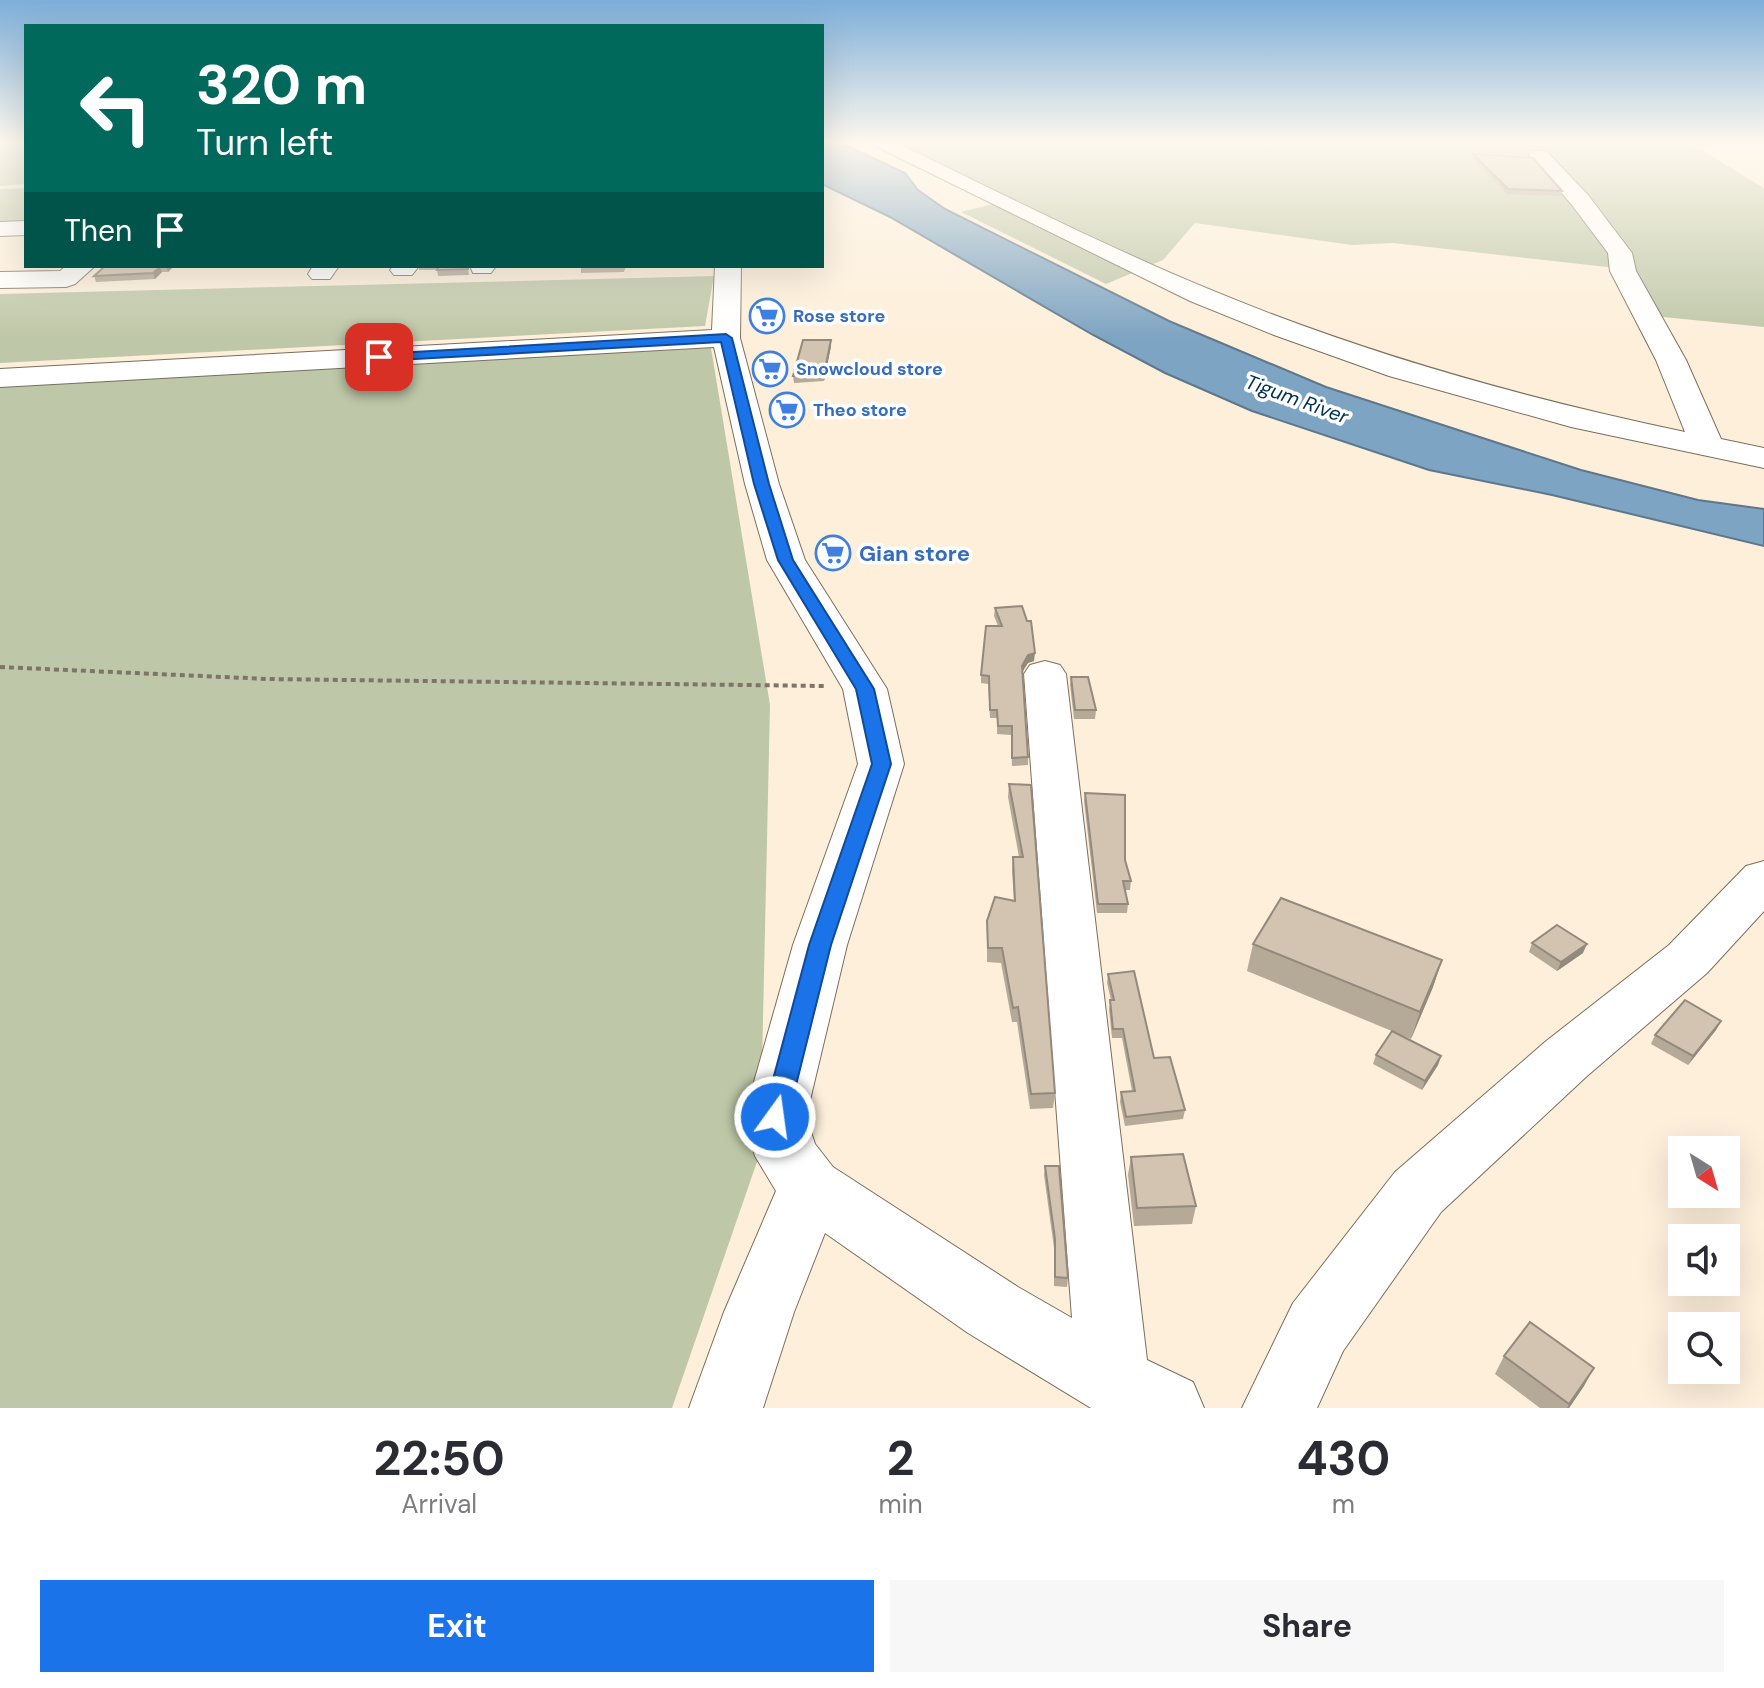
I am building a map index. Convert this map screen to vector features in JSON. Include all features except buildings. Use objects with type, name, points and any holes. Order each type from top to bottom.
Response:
[{"type":"street","points":[[1015,208],[1145,270],[1284,329],[1415,375],[1582,420],[1764,458]]},
{"type":"street","points":[[1586,208],[1620,253],[1623,271],[1671,360],[1708,447]]},
{"type":"street","points":[[0,229],[24,228]]},
{"type":"street","points":[[0,262],[24,262]]},
{"type":"street","points":[[0,280],[66,279],[80,268]]},
{"type":"street","points":[[728,268],[726,338],[762,484],[786,560],[865,689],[881,764],[820,945],[775,1117],[787,1156],[810,1187],[993,1310],[1113,1381],[1167,1408]]},
{"type":"street","points":[[0,378],[726,338]]},
{"type":"street","points":[[1045,674],[1113,1381]]},
{"type":"street","points":[[1279,1408],[1318,1327],[1418,1192],[1566,1059],[1688,959],[1764,879]]},
{"type":"street","points":[[726,1408],[759,1312],[810,1187]]},
{"type":"path","points":[[0,667],[268,679],[772,684],[865,689]]},
{"type":"green space","points":[[0,208],[24,208],[24,223],[0,223]]},
{"type":"green space","points":[[978,208],[1764,208],[1764,327],[1653,316],[1634,270],[1393,243],[1352,245],[1195,223],[1163,260],[1106,284],[961,212]]},
{"type":"green space","points":[[714,276],[705,326],[0,363],[0,294]]},
{"type":"green space","points":[[711,348],[770,705],[760,1153],[672,1408],[0,1408],[0,385]]},
{"type":"water","name":"Tigum River","points":[[871,208],[943,208],[1169,321],[1326,387],[1581,470],[1698,500],[1764,509],[1764,546],[1552,495],[1429,470],[1252,411],[1165,373],[1093,335]]},
{"type":"place","name":"Rose store","points":[[767,316]]},
{"type":"place","name":"Snowcloud store","points":[[770,369]]},
{"type":"place","name":"Theo store","points":[[787,410]]},
{"type":"place","name":"Gian store","points":[[833,553]]},
{"type":"route","points":[[379,357],[726,338],[762,484],[786,560],[865,689],[881,764],[820,945],[775,1117]]}]
